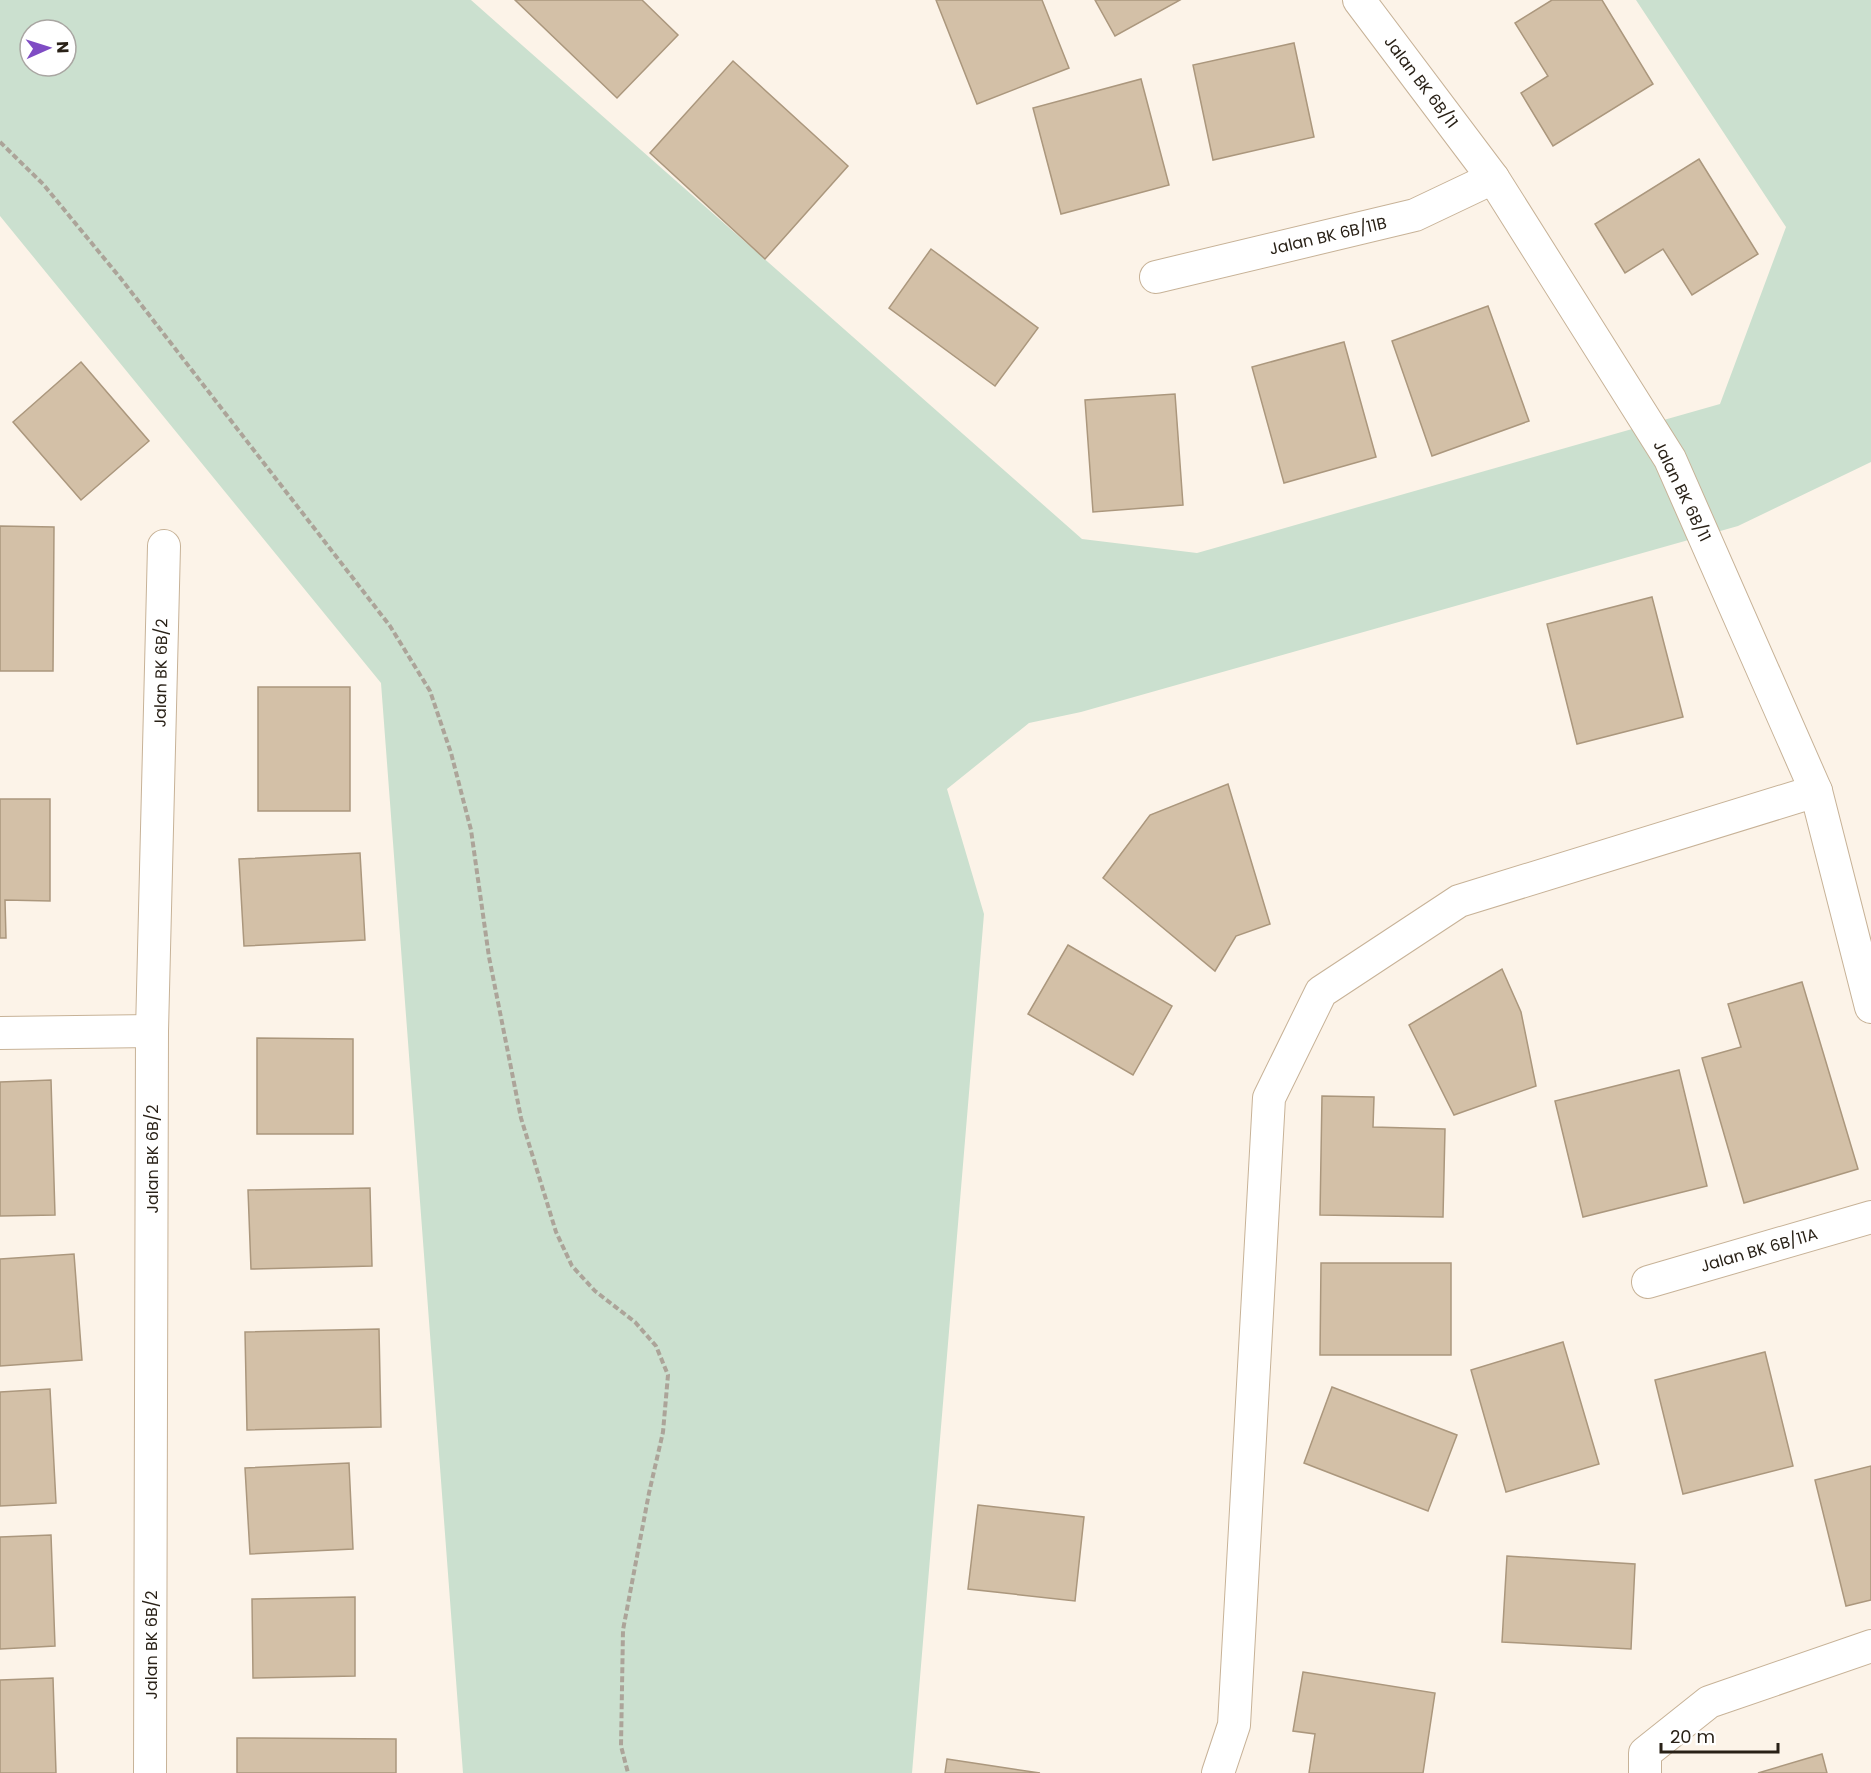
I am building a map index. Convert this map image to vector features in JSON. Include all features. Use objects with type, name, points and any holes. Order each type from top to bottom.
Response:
[{"type":"street","name":"Jalan BK 6B/11","points":[[1359,0],[1493,178],[1670,459],[1816,790],[1871,1007]]},
{"type":"street","name":"Jalan BK 6B/11B","points":[[1156,277],[1415,215],[1493,178]]},
{"type":"street","name":"Jalan BK 6B/2","points":[[150,1773],[152,1031],[164,546]]},
{"type":"street","points":[[1218,1773],[1234,1725],[1269,1098],[1321,992],[1459,901],[1816,790]]},
{"type":"street","points":[[0,1033],[152,1031]]},
{"type":"street","name":"Jalan BK 6B/11A","points":[[1648,1282],[1871,1217]]},
{"type":"street","points":[[1645,1773],[1645,1753],[1709,1702],[1871,1646]]},
{"type":"path","points":[[0,142],[43,184],[122,280],[390,626],[430,691],[451,753],[471,831],[489,957],[521,1118],[556,1232],[572,1266],[595,1291],[635,1322],[656,1346],[668,1375],[663,1432],[623,1630],[621,1746],[628,1773]]},
{"type":"green space","points":[[0,0],[471,0],[1082,539],[1197,553],[1720,404],[1786,227],[1636,0],[1871,0],[1871,462],[1738,526],[1081,712],[1029,723],[947,789],[984,914],[912,1773],[463,1773],[381,683],[0,216]]},
{"type":"building","points":[[515,0],[642,0],[678,35],[617,98]]},
{"type":"building","points":[[936,0],[1042,0],[1069,68],[977,104]]},
{"type":"building","points":[[1095,0],[1180,0],[1115,36]]},
{"type":"building","points":[[1552,0],[1602,0],[1653,84],[1553,146],[1521,93],[1548,76],[1515,23]]},
{"type":"building","points":[[1294,43],[1314,137],[1213,160],[1193,65]]},
{"type":"building","points":[[733,61],[848,166],[765,259],[650,153]]},
{"type":"building","points":[[1141,79],[1169,185],[1061,214],[1033,108]]},
{"type":"building","points":[[1699,159],[1758,254],[1692,295],[1663,249],[1625,273],[1595,224]]},
{"type":"building","points":[[931,249],[1038,328],[995,386],[889,308]]},
{"type":"building","points":[[1488,306],[1529,421],[1432,456],[1392,341]]},
{"type":"building","points":[[1344,342],[1376,457],[1284,483],[1252,367]]},
{"type":"building","points":[[81,362],[149,441],[81,500],[13,422]]},
{"type":"building","points":[[1175,394],[1183,505],[1093,512],[1085,400]]},
{"type":"building","points":[[0,526],[54,527],[53,671],[0,671]]},
{"type":"building","points":[[1652,597],[1683,717],[1577,744],[1547,624]]},
{"type":"building","points":[[258,687],[350,687],[350,811],[258,811]]},
{"type":"building","points":[[1228,784],[1270,924],[1236,936],[1215,971],[1103,878],[1150,815]]},
{"type":"building","points":[[0,799],[50,799],[50,901],[5,900],[6,938],[0,938]]},
{"type":"building","points":[[360,853],[365,940],[244,946],[239,859]]},
{"type":"building","points":[[1068,945],[1172,1006],[1133,1075],[1028,1014]]},
{"type":"building","points":[[1502,969],[1521,1012],[1536,1086],[1454,1115],[1409,1025]]},
{"type":"building","points":[[1802,982],[1858,1169],[1744,1203],[1702,1058],[1741,1047],[1728,1004]]},
{"type":"building","points":[[257,1038],[353,1039],[353,1134],[257,1134]]},
{"type":"building","points":[[1679,1070],[1707,1186],[1583,1217],[1555,1101]]},
{"type":"building","points":[[51,1080],[55,1215],[0,1216],[0,1082]]},
{"type":"building","points":[[1322,1096],[1374,1097],[1373,1127],[1445,1129],[1443,1217],[1320,1215]]},
{"type":"building","points":[[370,1188],[372,1266],[251,1269],[248,1190]]},
{"type":"building","points":[[74,1254],[82,1360],[0,1366],[0,1259]]},
{"type":"building","points":[[1321,1263],[1451,1263],[1451,1355],[1320,1355]]},
{"type":"building","points":[[379,1329],[381,1427],[247,1430],[245,1332]]},
{"type":"building","points":[[1563,1342],[1599,1464],[1506,1492],[1471,1370]]},
{"type":"building","points":[[1765,1352],[1793,1466],[1683,1494],[1655,1380]]},
{"type":"building","points":[[1332,1387],[1457,1435],[1428,1511],[1304,1463]]},
{"type":"building","points":[[50,1389],[56,1503],[0,1506],[0,1392]]},
{"type":"building","points":[[349,1463],[353,1549],[250,1554],[245,1468]]},
{"type":"building","points":[[1871,1466],[1871,1600],[1846,1606],[1815,1480]]},
{"type":"building","points":[[978,1505],[1084,1517],[1075,1601],[968,1589]]},
{"type":"building","points":[[51,1535],[55,1646],[0,1649],[0,1537]]},
{"type":"building","points":[[1507,1556],[1635,1564],[1631,1649],[1502,1642]]},
{"type":"building","points":[[355,1597],[355,1676],[253,1678],[252,1599]]},
{"type":"building","points":[[1303,1672],[1435,1693],[1423,1773],[1309,1773],[1315,1734],[1293,1731]]},
{"type":"building","points":[[53,1678],[56,1773],[0,1773],[0,1680]]},
{"type":"building","points":[[237,1738],[396,1739],[396,1773],[237,1773]]},
{"type":"building","points":[[1822,1754],[1827,1773],[1758,1773]]},
{"type":"building","points":[[947,1759],[1040,1773],[945,1773]]}]
